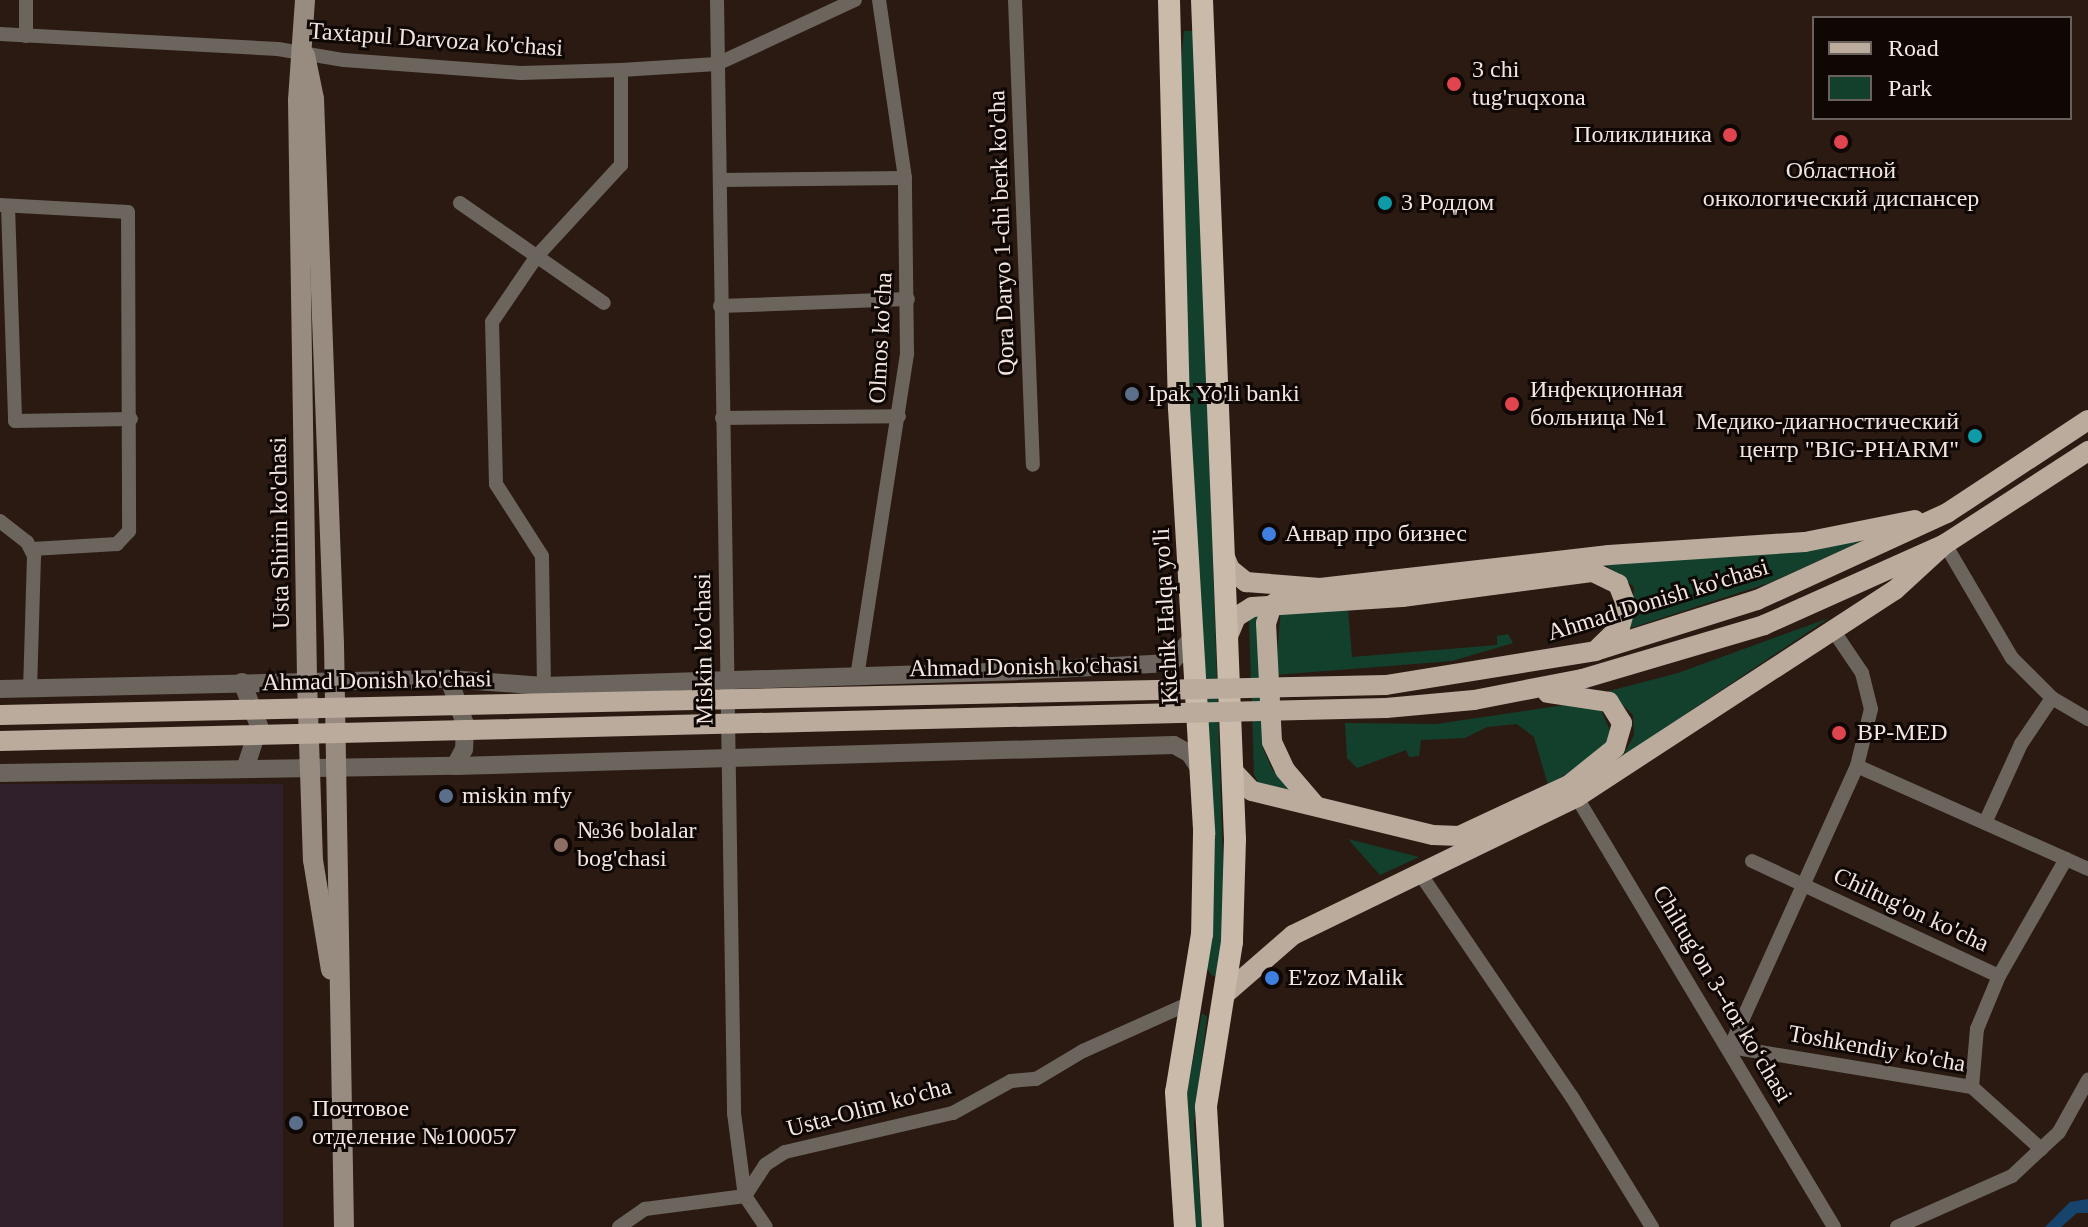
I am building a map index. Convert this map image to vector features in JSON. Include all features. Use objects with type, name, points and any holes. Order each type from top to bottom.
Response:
[{"type":"highway","name":"Kichik Halqa yo'li","points":[[1169,0],[1177,361],[1201,771],[1202,934],[1175,1107],[1185,1227]]},
{"type":"highway","points":[[1202,0],[1234,772],[1232,942],[1206,1107],[1213,1227]]},
{"type":"highway","points":[[1194,996],[1224,995]]},
{"type":"main road","name":"Usta Shirin ko'chasi","points":[[305,0],[305,55],[298,100],[307,681],[313,860],[337,1008]]},
{"type":"main road","name":"Usta Shirin ko'chasi","points":[[305,55],[314,99],[335,681],[342,916],[337,1008],[344,1227]]},
{"type":"main road","name":"Ahmad Donish ko'chasi","points":[[0,715],[1386,685],[1595,651],[1795,585],[1947,513],[2088,420]]},
{"type":"main road","name":"Ahmad Donish ko'chasi","points":[[0,741],[1386,708],[1525,691],[1664,658],[1808,608],[1945,544],[2088,451]]},
{"type":"main road","points":[[1224,555],[1230,569],[1246,582],[1300,588],[1609,555],[1805,542],[1947,513]]},
{"type":"main road","points":[[1224,995],[1293,935],[1419,872],[1484,844],[1573,791],[1895,590],[1945,544]]},
{"type":"main road","points":[[1228,636],[1244,610],[1272,605],[1402,597],[1593,572],[1618,584],[1626,605],[1617,632],[1595,651]]},
{"type":"main road","points":[[1300,588],[1272,605],[1266,623],[1272,742],[1285,770],[1318,807],[1342,820],[1440,846],[1484,844]]},
{"type":"main road","points":[[1808,608],[1895,590]]},
{"type":"main road","points":[[1234,772],[1252,791],[1451,837],[1573,791],[1615,748],[1623,729],[1621,717],[1599,697],[1525,691]]},
{"type":"street","points":[[26,0],[26,36]]},
{"type":"street","name":"Miskin ko'chasi","points":[[717,0],[734,1113],[745,1196],[766,1227]]},
{"type":"street","name":"Taxtapul Darvoza ko'chasi","points":[[0,34],[521,73],[621,70],[717,64],[855,0]]},
{"type":"street","name":"Olmos ko'cha","points":[[857,677],[899,416],[908,299],[905,178],[879,0]]},
{"type":"street","name":"Qora Daryo 1-chi berk ko'cha","points":[[1015,0],[1033,465]]},
{"type":"street","points":[[544,686],[542,556],[496,484],[491,329],[537,256],[621,165],[621,70]]},
{"type":"street","points":[[720,180],[905,178]]},
{"type":"street","points":[[460,203],[604,303]]},
{"type":"street","points":[[0,521],[32,549],[125,540],[131,419],[128,212],[4,206],[15,421],[131,419]]},
{"type":"street","points":[[720,306],[908,299]]},
{"type":"street","points":[[722,418],[899,416]]},
{"type":"street","points":[[1945,544],[2012,658],[2052,698],[2088,719]]},
{"type":"street","points":[[30,688],[32,549]]},
{"type":"street","name":"Chiltug'on ko'cha","points":[[1730,1047],[1857,766],[1870,696],[1862,673],[1833,630]]},
{"type":"street","name":"Ahmad Donish ko'chasi","points":[[0,689],[449,679],[544,686],[857,677],[1171,663],[1193,637]]},
{"type":"street","points":[[449,679],[465,724],[464,749],[455,766]]},
{"type":"street","points":[[242,682],[259,726],[245,769]]},
{"type":"street","points":[[1985,823],[2021,744],[2052,698]]},
{"type":"street","points":[[0,773],[455,766],[1174,745],[1190,754],[1201,771]]},
{"type":"street","points":[[1857,766],[2088,869]]},
{"type":"street","name":"Chiltug'on 3--tor koʻchasi","points":[[1573,791],[1730,1047],[1834,1227]]},
{"type":"street","points":[[1972,1087],[1977,1029],[1999,976],[2066,859]]},
{"type":"street","name":"Chiltug'on ko'cha","points":[[1752,861],[1999,976]]},
{"type":"street","points":[[1419,872],[1572,1097],[1652,1227]]},
{"type":"street","name":"Usta-Olim ko'cha","points":[[745,1196],[765,1165],[785,1152],[953,1113],[1011,1081],[1057,1070],[1094,1046],[1194,996]]},
{"type":"street","name":"Toshkendiy ko'cha","points":[[1730,1047],[1972,1087],[2041,1149]]},
{"type":"street","points":[[1897,1227],[2012,1176],[2059,1132],[2088,1080]]},
{"type":"street","points":[[619,1227],[645,1209],[745,1196]]},
{"type":"shaded area","points":[[0,784],[283,784],[283,1227],[0,1227]]},
{"type":"green space","points":[[1184,31],[1195,31],[1225,919],[1217,975],[1212,976],[1207,968],[1187,357],[1179,85]]},
{"type":"green space","points":[[1866,539],[1769,583],[1631,628],[1634,587],[1602,562]]},
{"type":"green space","points":[[1348,608],[1352,657],[1497,645],[1497,636],[1508,634],[1513,643],[1452,661],[1275,675],[1281,609]]},
{"type":"green space","points":[[1264,611],[1258,623],[1263,748],[1272,769],[1292,792],[1258,783],[1254,774],[1249,618]]},
{"type":"green space","points":[[1829,618],[1623,756],[1634,735],[1633,715],[1609,691],[1678,673]]},
{"type":"green space","points":[[1578,703],[1601,710],[1612,735],[1602,753],[1548,785],[1534,737],[1517,724],[1487,727],[1465,738],[1421,740],[1419,756],[1409,757],[1406,750],[1357,768],[1347,758],[1345,723],[1436,724]]},
{"type":"green space","points":[[1348,839],[1419,857],[1380,875]]},
{"type":"green space","points":[[1202,1013],[1207,1017],[1194,1123],[1202,1227],[1193,1227],[1187,1091]]},
{"type":"water","points":[[2088,1199],[2088,1213],[2077,1213],[2061,1227],[2045,1227],[2070,1202]]},
{"type":"place","name":"3 chi tug'ruqxona","points":[[1454,84]]},
{"type":"place","name":"Поликлиника","points":[[1730,135]]},
{"type":"place","name":"Областной онкологический диспансер","points":[[1841,142]]},
{"type":"place","name":"3 Роддом","points":[[1385,203]]},
{"type":"place","name":"Ipak Yo'li banki","points":[[1132,394]]},
{"type":"place","name":"Инфекционная больница №1","points":[[1512,404]]},
{"type":"place","name":"Медико-диагностический центр \"BIG-PHARM\"","points":[[1975,436]]},
{"type":"place","name":"Анвар про бизнес","points":[[1269,534]]},
{"type":"place","name":"BP-MED","points":[[1839,733]]},
{"type":"place","name":"miskin mfy","points":[[446,796]]},
{"type":"place","name":"№36 bolalar bog'chasi","points":[[561,845]]},
{"type":"place","name":"E'zoz Malik","points":[[1272,978]]},
{"type":"place","name":"Почтовое отделение №100057","points":[[296,1123]]}]
